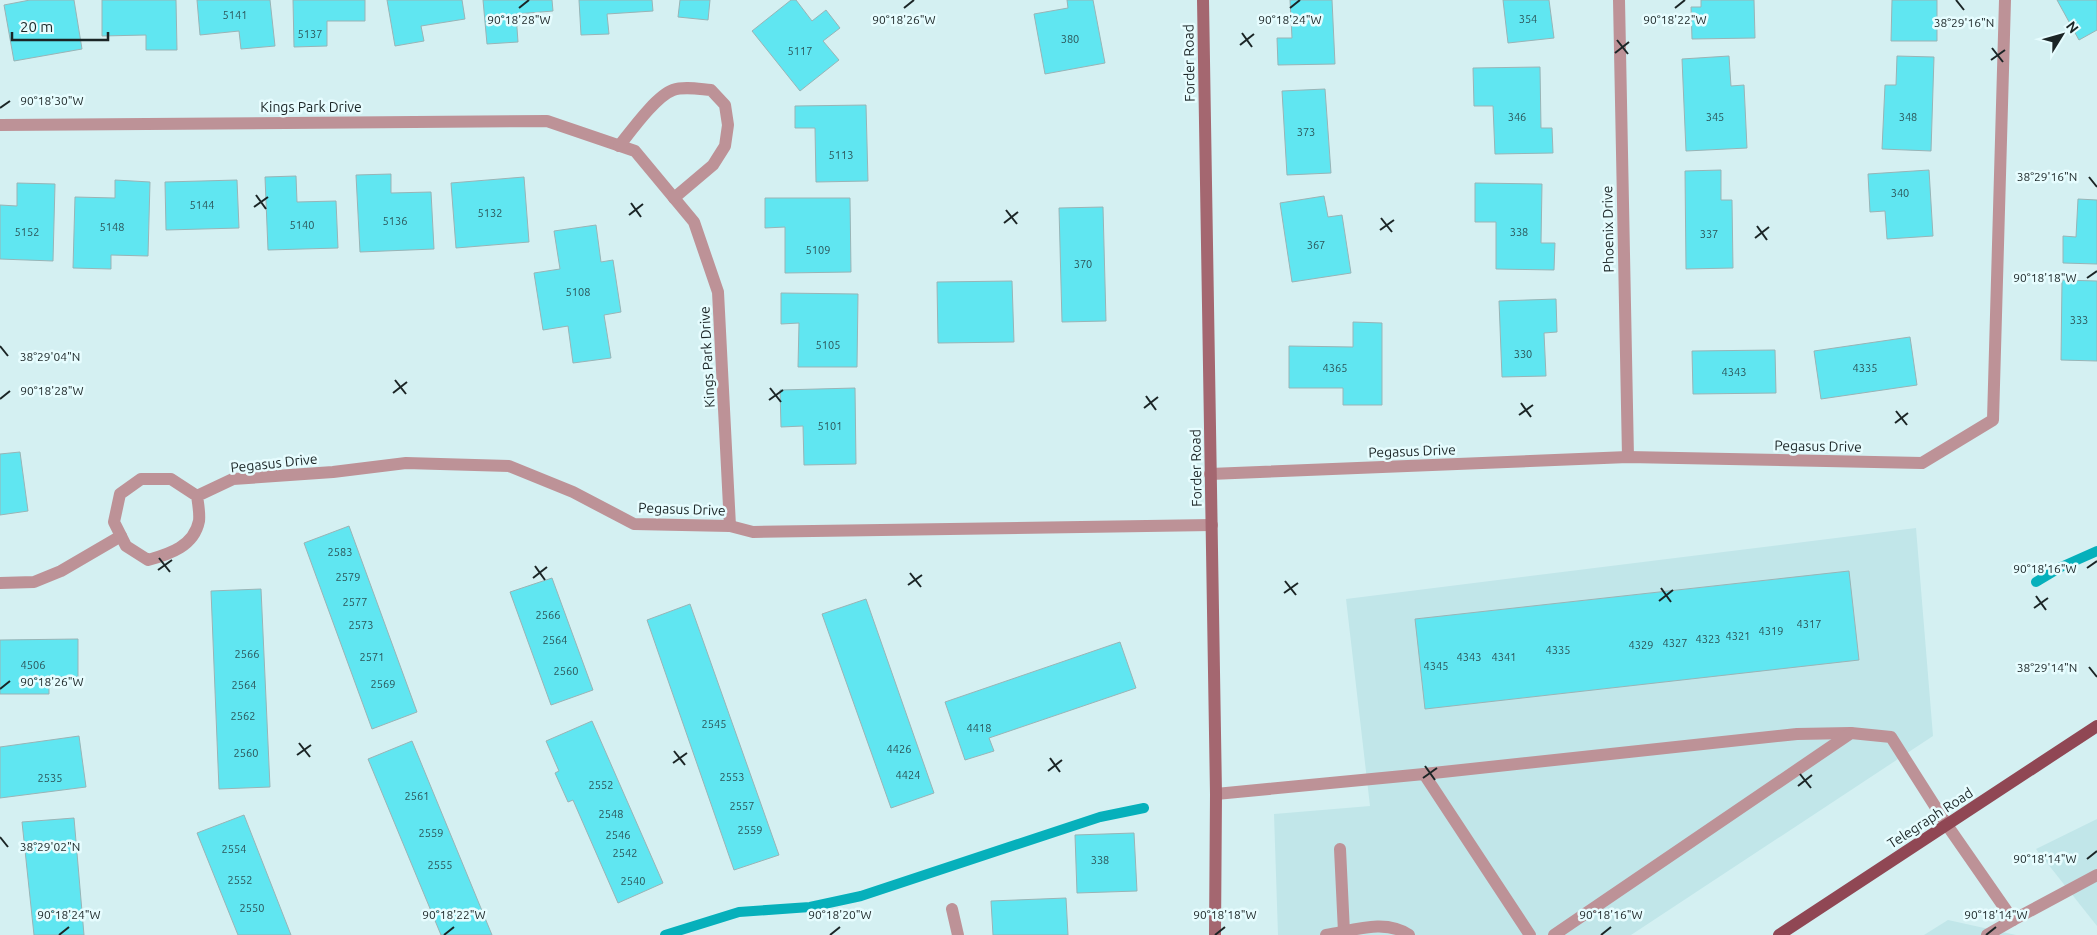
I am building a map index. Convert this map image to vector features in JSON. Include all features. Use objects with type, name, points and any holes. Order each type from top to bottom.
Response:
[{"type":"main road","name":"Forder Road","points":[[1203,0],[1216,794],[1215,935]]},
{"type":"main road","name":"Telegraph Road","points":[[1779,935],[2097,726]]},
{"type":"street","name":"Phoenix Drive","points":[[1618,0],[1628,457]]},
{"type":"street","name":"Pegasus Drive","points":[[1210,474],[1628,457],[1922,463],[1993,420],[2005,0]]},
{"type":"street","points":[[619,146],[650,109],[672,90],[691,88],[711,90],[725,105],[728,125],[725,146],[714,164],[674,198]]},
{"type":"street","name":"Kings Park Drive","points":[[0,125],[547,121],[635,151],[694,222],[718,292],[730,526]]},
{"type":"street","name":"Pegasus Drive","points":[[197,496],[233,480],[333,472],[406,463],[509,466],[573,492],[634,524],[730,526],[753,532],[1212,525]]},
{"type":"street","points":[[141,479],[172,479],[197,496],[199,520],[189,542],[171,554],[148,560],[126,546],[114,522],[120,494],[141,479]]},
{"type":"street","points":[[0,583],[34,582],[61,571],[121,536]]},
{"type":"street","points":[[1216,794],[1797,734],[1851,733],[1891,737],[1947,825],[2012,920]]},
{"type":"street","points":[[1554,935],[1851,733]]},
{"type":"street","points":[[1424,774],[1530,935]]},
{"type":"street","points":[[1340,849],[1344,932]]},
{"type":"street","points":[[1987,935],[2097,875]]},
{"type":"street","points":[[952,910],[958,935]]},
{"type":"street","points":[[1326,935],[1380,926],[1400,929],[1408,935]]},
{"type":"shaded area","points":[[1916,528],[1933,736],[1631,935],[1278,935],[1274,814],[1370,806],[1346,599]]},
{"type":"shaded area","points":[[2097,819],[2097,926],[2036,849]]},
{"type":"shaded area","points":[[1948,920],[2016,935],[1924,935]]},
{"type":"building","points":[[30,0],[74,0],[82,49],[14,61],[4,5]]},
{"type":"building","points":[[102,0],[176,0],[177,50],[146,50],[146,35],[102,36]]},
{"type":"building","points":[[197,0],[270,0],[275,46],[241,49],[239,31],[200,35]]},
{"type":"building","points":[[293,0],[365,0],[365,21],[327,21],[327,46],[294,47]]},
{"type":"building","points":[[387,0],[462,0],[465,19],[421,26],[424,41],[395,46]]},
{"type":"building","points":[[483,0],[552,0],[553,11],[516,14],[518,42],[487,44]]},
{"type":"building","points":[[579,0],[652,0],[653,11],[607,14],[609,34],[581,35]]},
{"type":"building","points":[[680,0],[710,0],[708,20],[678,17]]},
{"type":"building","points":[[791,0],[796,0],[812,21],[826,10],[840,28],[823,41],[839,60],[800,91],[752,31]]},
{"type":"building","points":[[1067,0],[1093,0],[1105,63],[1045,74],[1034,14],[1068,8]]},
{"type":"building","points":[[1290,0],[1332,0],[1335,64],[1278,65],[1277,38],[1292,38]]},
{"type":"building","points":[[1503,0],[1549,0],[1554,38],[1508,43]]},
{"type":"building","points":[[1701,0],[1754,0],[1755,38],[1692,39],[1691,7],[1701,7]]},
{"type":"building","points":[[1892,0],[1937,0],[1937,41],[1891,41]]},
{"type":"building","points":[[2057,0],[2097,0],[2097,30],[2079,40]]},
{"type":"building","points":[[1729,56],[1731,86],[1744,85],[1747,148],[1686,151],[1682,59]]},
{"type":"building","points":[[1897,56],[1934,57],[1931,151],[1882,149],[1885,85],[1896,85]]},
{"type":"building","points":[[1540,67],[1541,128],[1552,128],[1553,153],[1495,154],[1493,106],[1474,106],[1473,68]]},
{"type":"building","points":[[1325,89],[1331,173],[1287,175],[1282,91]]},
{"type":"building","points":[[866,105],[868,181],[816,182],[815,128],[795,128],[795,106]]},
{"type":"building","points":[[1721,170],[1721,200],[1732,200],[1733,268],[1686,269],[1685,171]]},
{"type":"building","points":[[1929,170],[1933,236],[1887,239],[1885,211],[1870,212],[1868,174]]},
{"type":"building","points":[[391,174],[391,193],[431,192],[434,249],[360,252],[356,175]]},
{"type":"building","points":[[296,176],[297,202],[336,201],[338,248],[268,250],[265,177]]},
{"type":"building","points":[[524,177],[529,242],[456,248],[451,183]]},
{"type":"building","points":[[115,180],[150,182],[148,256],[111,255],[111,269],[73,268],[75,197],[115,198]]},
{"type":"building","points":[[237,180],[239,228],[166,230],[165,182]]},
{"type":"building","points":[[17,183],[55,184],[53,261],[0,259],[0,205],[17,206]]},
{"type":"building","points":[[1475,183],[1542,184],[1541,243],[1555,243],[1554,270],[1496,269],[1496,222],[1475,222]]},
{"type":"building","points":[[1324,196],[1328,217],[1342,215],[1351,273],[1292,282],[1280,203]]},
{"type":"building","points":[[765,198],[850,198],[851,272],[785,273],[785,227],[765,228]]},
{"type":"building","points":[[2078,199],[2097,200],[2097,264],[2063,263],[2063,236],[2076,237]]},
{"type":"building","points":[[1103,207],[1106,321],[1062,322],[1059,208]]},
{"type":"building","points":[[596,225],[601,262],[613,260],[621,312],[604,315],[611,358],[573,363],[568,326],[543,330],[534,273],[560,269],[554,231]]},
{"type":"building","points":[[2062,280],[2097,281],[2097,361],[2061,360]]},
{"type":"building","points":[[1012,281],[1014,342],[938,343],[937,282]]},
{"type":"building","points":[[781,293],[858,294],[857,367],[798,367],[799,323],[781,324]]},
{"type":"building","points":[[1556,299],[1557,332],[1544,333],[1546,376],[1502,377],[1499,301]]},
{"type":"building","points":[[1353,322],[1382,323],[1382,405],[1343,405],[1343,388],[1289,388],[1289,346],[1353,347]]},
{"type":"building","points":[[1910,337],[1917,385],[1821,399],[1814,351]]},
{"type":"building","points":[[1775,350],[1776,393],[1693,394],[1692,351]]},
{"type":"building","points":[[855,388],[856,464],[804,465],[803,426],[781,427],[780,390]]},
{"type":"building","points":[[20,452],[28,511],[0,515],[0,454]]},
{"type":"building","points":[[349,526],[417,712],[372,729],[304,543]]},
{"type":"building","points":[[1849,571],[1859,660],[1425,709],[1415,619]]},
{"type":"building","points":[[552,578],[593,690],[551,705],[510,592]]},
{"type":"building","points":[[261,589],[270,787],[219,789],[211,591]]},
{"type":"building","points":[[866,599],[934,793],[891,808],[822,614]]},
{"type":"building","points":[[690,604],[779,855],[734,870],[647,620]]},
{"type":"building","points":[[78,639],[78,677],[49,677],[49,694],[0,694],[0,640]]},
{"type":"building","points":[[1120,642],[1136,688],[989,738],[994,751],[965,760],[945,702]]},
{"type":"building","points":[[592,721],[663,883],[618,903],[573,800],[568,802],[555,773],[559,771],[546,741]]},
{"type":"building","points":[[79,736],[86,787],[0,798],[0,747]]},
{"type":"building","points":[[412,741],[492,935],[441,935],[368,759]]},
{"type":"building","points":[[244,815],[291,935],[238,935],[197,833]]},
{"type":"building","points":[[74,818],[84,935],[34,935],[22,822]]},
{"type":"building","points":[[1134,833],[1137,891],[1077,893],[1075,835]]},
{"type":"building","points":[[1066,898],[1068,935],[993,935],[991,901]]},
{"type":"waterway","points":[[2036,582],[2061,567],[2097,551]]},
{"type":"waterway","points":[[665,935],[739,912],[810,907],[861,896],[1100,817],[1144,808]]}]
